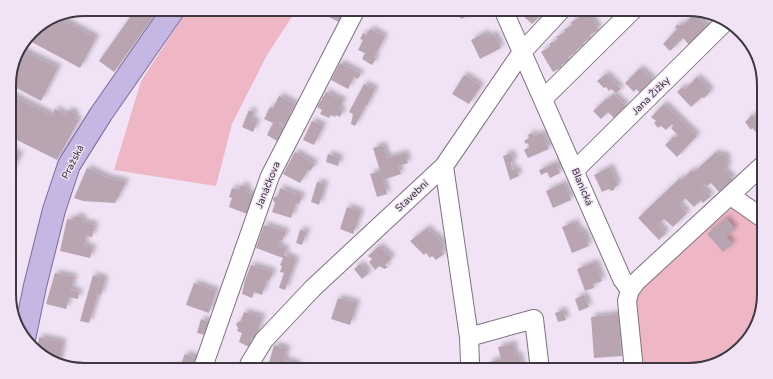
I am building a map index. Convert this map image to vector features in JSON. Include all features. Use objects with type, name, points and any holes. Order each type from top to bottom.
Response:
[{"type":"main road","name":"Pražská","points":[[26,330],[54,210],[70,165],[101,114],[169,16]]},
{"type":"street","name":"Janáčkova","points":[[204,363],[270,176],[352,16]]},
{"type":"street","name":"Blanická","points":[[506,16],[622,279],[630,290]]},
{"type":"street","name":"Stavební","points":[[250,363],[264,340],[313,288],[444,166],[522,52],[555,16]]},
{"type":"street","points":[[543,99],[627,16]]},
{"type":"street","name":"Jana Žižky","points":[[575,170],[722,25]]},
{"type":"street","points":[[444,166],[469,337],[470,363]]},
{"type":"street","points":[[633,363],[627,301],[630,290],[642,277],[757,171]]},
{"type":"street","points":[[731,196],[757,214]]},
{"type":"street","points":[[469,337],[534,319],[539,363]]},
{"type":"shaded area","points":[[183,16],[292,16],[267,55],[232,124],[216,186],[114,170],[141,81]]},
{"type":"shaded area","points":[[732,207],[757,225],[756,307],[750,324],[740,339],[733,346],[718,356],[701,362],[692,363],[640,363],[634,304],[643,288]]},
{"type":"building","points":[[131,16],[154,16],[114,72],[99,61]]},
{"type":"building","points":[[327,16],[342,16],[339,22]]},
{"type":"building","points":[[460,16],[467,16],[461,19]]},
{"type":"building","points":[[523,16],[540,16],[532,24]]},
{"type":"building","points":[[579,16],[591,16],[599,30],[590,35],[591,38],[576,50],[577,52],[568,57],[570,60],[553,72],[541,52],[551,46],[549,44],[558,39],[556,37],[565,32],[564,30],[572,25],[571,22],[580,17]]},
{"type":"building","points":[[692,16],[698,17],[709,28],[701,37],[699,35],[689,45],[683,38],[670,51],[663,44],[677,29],[675,27],[678,24],[679,26],[681,24],[682,25]]},
{"type":"building","points":[[62,20],[96,38],[80,68],[32,42],[36,36],[47,28]]},
{"type":"building","points":[[370,29],[385,37],[374,57],[376,59],[372,65],[362,59],[365,53],[358,50],[363,40],[360,39],[363,33],[366,35]]},
{"type":"building","points":[[485,33],[488,37],[494,34],[501,48],[480,59],[471,40]]},
{"type":"building","points":[[25,52],[58,68],[41,101],[16,88],[17,72]]},
{"type":"building","points":[[340,63],[361,74],[358,79],[354,77],[348,89],[331,80]]},
{"type":"building","points":[[640,68],[653,80],[640,93],[636,89],[634,92],[625,83]]},
{"type":"building","points":[[606,74],[621,89],[616,93],[611,89],[609,91],[606,87],[604,88],[597,81]]},
{"type":"building","points":[[464,75],[481,86],[469,104],[452,94]]},
{"type":"building","points":[[697,77],[711,91],[691,107],[677,92],[682,87],[685,89]]},
{"type":"building","points":[[364,84],[375,89],[355,126],[351,124],[353,114],[349,112]]},
{"type":"building","points":[[326,92],[343,101],[339,109],[343,111],[340,117],[331,115],[329,118],[320,114],[322,110],[317,107]]},
{"type":"building","points":[[613,94],[626,106],[614,118],[608,112],[601,119],[593,111]]},
{"type":"building","points":[[279,96],[295,104],[285,125],[280,122],[279,124],[284,127],[277,141],[267,135],[273,123],[264,119],[270,107],[273,108]]},
{"type":"building","points":[[16,98],[52,116],[55,109],[66,115],[68,110],[76,114],[74,118],[79,120],[57,160],[16,140]]},
{"type":"building","points":[[664,104],[697,136],[677,157],[665,145],[674,136],[675,138],[678,135],[671,128],[673,126],[672,124],[666,130],[661,126],[658,128],[654,123],[656,121],[651,117]]},
{"type":"building","points":[[249,110],[254,112],[251,120],[257,122],[253,132],[242,127]]},
{"type":"building","points":[[752,115],[755,118],[757,116],[757,133],[752,128],[751,130],[745,122]]},
{"type":"building","points":[[312,121],[323,126],[314,145],[303,140]]},
{"type":"building","points":[[532,133],[534,136],[542,133],[549,149],[528,158],[524,150],[529,147],[528,143],[526,144],[524,141],[529,138],[528,135]]},
{"type":"building","points":[[383,145],[387,158],[405,153],[408,163],[398,166],[401,174],[383,180],[387,194],[377,197],[370,174],[380,171],[373,148]]},
{"type":"building","points":[[295,152],[315,164],[310,171],[308,170],[300,183],[283,174]]},
{"type":"building","points":[[716,152],[720,156],[722,154],[727,158],[728,160],[725,162],[729,166],[724,170],[733,179],[719,192],[711,183],[707,186],[705,184],[702,187],[711,196],[703,203],[701,200],[694,207],[685,198],[679,204],[687,213],[673,227],[664,219],[658,224],[666,233],[659,240],[638,218],[680,178],[681,180],[692,170],[694,172]]},
{"type":"building","points":[[16,153],[20,155],[16,163]]},
{"type":"building","points":[[511,153],[514,161],[511,162],[512,170],[516,169],[519,176],[510,180],[503,156]]},
{"type":"building","points":[[328,154],[340,158],[338,166],[326,162]]},
{"type":"building","points":[[556,163],[560,173],[550,178],[547,172],[541,175],[539,170]]},
{"type":"building","points":[[610,167],[618,185],[614,190],[611,191],[609,189],[602,192],[594,175]]},
{"type":"building","points":[[87,168],[108,178],[126,182],[115,203],[83,201],[74,198]]},
{"type":"building","points":[[317,182],[325,184],[319,205],[311,202]]},
{"type":"building","points":[[564,183],[571,200],[553,208],[546,191]]},
{"type":"building","points":[[241,185],[247,187],[246,192],[254,195],[247,214],[229,207],[232,198],[229,197],[232,188],[239,190]]},
{"type":"building","points":[[280,188],[302,196],[299,204],[296,203],[291,218],[272,212],[275,203],[273,200],[274,197],[278,196]]},
{"type":"building","points":[[347,207],[361,212],[353,234],[340,229]]},
{"type":"building","points":[[75,216],[83,218],[82,222],[95,225],[92,237],[86,236],[84,246],[93,248],[90,258],[60,251],[67,219],[74,220]]},
{"type":"building","points":[[726,218],[735,229],[726,237],[733,244],[723,252],[707,234]]},
{"type":"building","points":[[575,222],[578,230],[579,229],[580,232],[583,231],[589,246],[572,253],[562,227]]},
{"type":"building","points":[[264,225],[286,232],[282,241],[280,240],[278,246],[286,249],[284,255],[296,260],[285,290],[279,288],[284,273],[280,272],[282,266],[280,265],[283,258],[256,248]]},
{"type":"building","points":[[427,228],[445,246],[441,249],[444,254],[436,260],[432,256],[430,258],[426,253],[424,255],[410,241]]},
{"type":"building","points":[[300,230],[307,231],[302,245],[296,243]]},
{"type":"building","points":[[379,246],[392,258],[385,265],[388,267],[385,269],[379,266],[375,270],[369,262],[372,259],[368,256]]},
{"type":"building","points":[[595,262],[602,281],[593,284],[594,288],[585,291],[577,269]]},
{"type":"building","points":[[360,264],[369,273],[362,279],[354,269]]},
{"type":"building","points":[[251,265],[273,272],[269,281],[267,280],[262,295],[254,292],[252,298],[242,294],[245,280]]},
{"type":"building","points":[[55,273],[74,277],[71,290],[79,292],[78,299],[69,297],[66,309],[46,304]]},
{"type":"building","points":[[93,275],[105,279],[101,295],[98,294],[89,323],[80,321]]},
{"type":"building","points":[[194,283],[216,291],[209,313],[186,305]]},
{"type":"building","points":[[584,295],[589,307],[579,311],[575,299]]},
{"type":"building","points":[[338,298],[357,303],[350,325],[331,319]]},
{"type":"building","points":[[563,310],[566,320],[558,322],[555,313]]},
{"type":"building","points":[[244,312],[262,317],[255,340],[252,338],[249,347],[239,342],[242,333],[237,331],[238,328],[236,324],[241,321]]},
{"type":"building","points":[[618,314],[622,338],[620,338],[622,356],[594,358],[591,317]]},
{"type":"building","points":[[201,319],[209,322],[205,335],[197,333]]},
{"type":"building","points":[[39,337],[63,342],[60,358],[43,349],[38,345]]},
{"type":"building","points":[[513,344],[515,356],[519,355],[521,363],[489,363],[501,359],[498,347]]},
{"type":"building","points":[[274,345],[287,349],[284,360],[294,363],[269,363]]},
{"type":"building","points":[[185,354],[197,358],[196,363],[181,363]]}]
